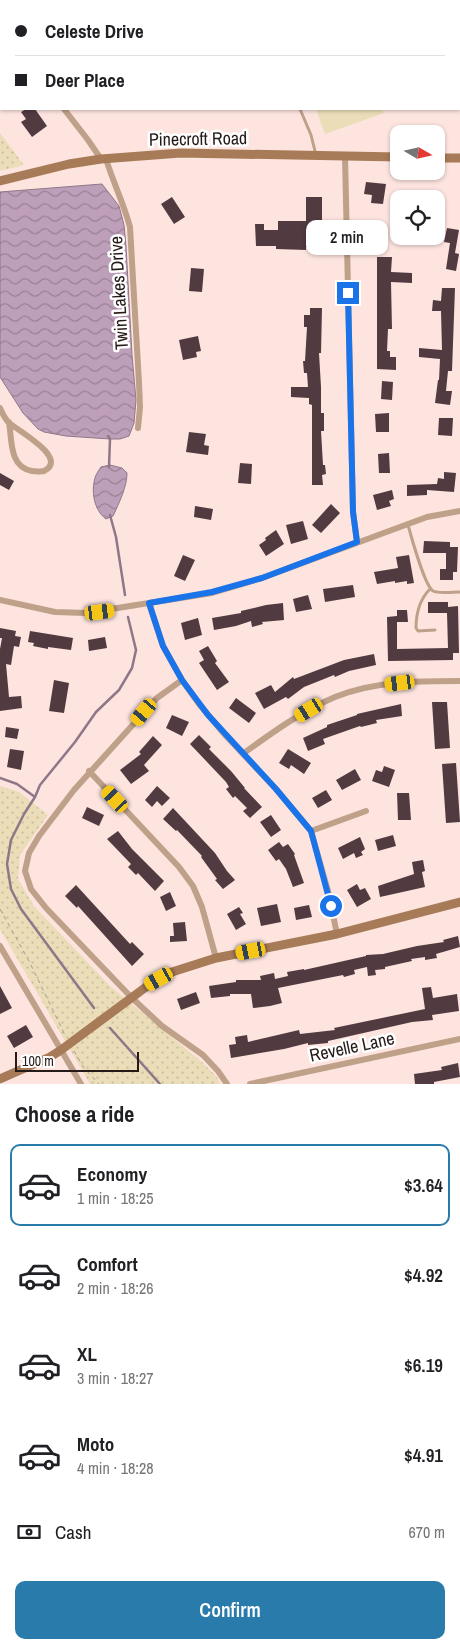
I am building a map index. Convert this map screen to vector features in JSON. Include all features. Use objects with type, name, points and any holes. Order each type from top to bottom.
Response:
[{"type":"street","name":"Twin Lakes Drive","points":[[65,110],[104,159],[123,203],[130,227],[140,408],[138,428]]},
{"type":"street","name":"Pinecroft Road","points":[[0,181],[68,164],[181,153],[390,157]]},
{"type":"street","points":[[344,156],[353,512],[357,542]]},
{"type":"street","points":[[445,158],[460,158]]},
{"type":"street","points":[[0,408],[9,422],[42,446],[48,453],[49,466],[38,472],[21,467],[14,459],[9,422]]},
{"type":"street","points":[[0,600],[55,612],[86,613],[212,592],[262,578],[408,524],[427,518],[460,512]]},
{"type":"street","points":[[149,603],[163,646],[182,680],[199,704],[276,789],[311,831],[328,891],[337,934]]},
{"type":"street","points":[[182,680],[157,698],[74,790],[39,836],[29,853],[25,871],[31,889],[46,908],[131,997],[162,1026],[203,1055],[227,1084]]},
{"type":"street","points":[[244,753],[281,727],[336,696],[370,687],[414,681],[460,681]]},
{"type":"street","points":[[90,771],[178,867],[193,886],[202,907],[216,958]]},
{"type":"street","points":[[311,831],[366,811]]},
{"type":"street","points":[[0,1079],[50,1057],[146,986],[172,972],[216,958],[337,934],[460,902]]},
{"type":"street","points":[[0,946],[81,1084]]},
{"type":"street","name":"Revelle Lane","points":[[250,1084],[460,1039]]},
{"type":"lane","points":[[300,110],[311,134],[316,156]]},
{"type":"lane","points":[[408,524],[419,562],[430,589],[435,592],[460,592]]},
{"type":"lane","points":[[430,589],[421,601],[416,616],[416,628],[418,631],[435,630]]},
{"type":"path","points":[[0,909],[29,961],[69,1043],[84,1068],[98,1084]]},
{"type":"shaded area","points":[[316,110],[382,110],[384,113],[325,134]]},
{"type":"shaded area","points":[[0,133],[24,165],[0,171]]},
{"type":"shaded area","points":[[0,786],[19,792],[48,815],[20,855],[18,879],[34,906],[110,986],[203,1063],[217,1077],[220,1084],[90,1084],[0,929]]},
{"type":"water","points":[[102,184],[119,206],[124,225],[126,246],[136,400],[134,423],[129,436],[120,439],[66,436],[38,429],[23,413],[0,377],[0,192]]},
{"type":"water","points":[[110,465],[122,468],[127,473],[127,478],[113,516],[106,519],[96,506],[93,489],[95,477],[101,467]]},
{"type":"building","points":[[24,110],[36,110],[47,126],[32,137],[21,122],[26,119],[21,112]]},
{"type":"building","points":[[366,182],[386,184],[383,204],[371,203],[372,195],[364,194]]},
{"type":"building","points":[[172,197],[185,217],[174,224],[161,204]]},
{"type":"building","points":[[306,197],[322,197],[322,247],[306,247],[306,250],[276,249],[276,246],[256,246],[255,224],[264,224],[264,230],[278,230],[278,221],[306,221]]},
{"type":"building","points":[[371,222],[382,222],[383,247],[372,247]]},
{"type":"building","points":[[447,228],[459,230],[455,253],[459,254],[456,271],[446,269],[450,243],[445,242]]},
{"type":"building","points":[[377,257],[392,257],[391,272],[412,273],[412,283],[391,282],[392,329],[388,329],[387,351],[390,351],[390,357],[396,357],[396,370],[377,369]]},
{"type":"building","points":[[191,268],[204,269],[202,292],[189,291]]},
{"type":"building","points":[[442,288],[455,288],[452,371],[448,371],[446,391],[452,391],[450,405],[435,403],[440,359],[419,357],[419,348],[442,350],[441,311],[432,311],[433,300],[441,301]]},
{"type":"building","points":[[310,308],[322,308],[321,353],[319,353],[321,413],[324,413],[324,431],[321,431],[323,465],[325,465],[326,474],[322,475],[323,485],[312,485],[312,405],[309,404],[309,398],[291,397],[291,387],[308,387],[307,373],[304,373],[303,361],[305,361],[307,327],[304,327],[304,315],[310,315]]},
{"type":"building","points":[[198,336],[201,351],[196,352],[197,357],[183,360],[179,340]]},
{"type":"building","points":[[382,381],[393,382],[392,400],[381,399]]},
{"type":"building","points":[[389,413],[389,432],[376,432],[375,414]]},
{"type":"building","points":[[439,418],[453,418],[452,436],[438,435]]},
{"type":"building","points":[[189,432],[206,434],[204,445],[209,446],[208,455],[186,452]]},
{"type":"building","points":[[389,453],[390,473],[379,473],[378,454]]},
{"type":"building","points":[[240,463],[252,464],[251,484],[238,483]]},
{"type":"building","points":[[444,472],[456,473],[454,492],[427,490],[427,495],[407,496],[407,485],[437,484],[438,478],[444,479]]},
{"type":"building","points":[[0,473],[14,481],[9,490],[0,485]]},
{"type":"building","points":[[392,490],[394,499],[389,501],[391,506],[377,510],[373,495]]},
{"type":"building","points":[[331,504],[340,513],[321,533],[312,525]]},
{"type":"building","points":[[195,506],[213,509],[211,520],[194,517]]},
{"type":"building","points":[[303,521],[308,539],[291,544],[286,525]]},
{"type":"building","points":[[276,530],[284,544],[266,556],[259,545]]},
{"type":"building","points":[[424,541],[450,542],[450,547],[458,547],[457,572],[453,572],[453,580],[440,580],[440,569],[446,569],[446,553],[423,553]]},
{"type":"building","points":[[183,555],[195,560],[185,581],[174,576]]},
{"type":"building","points":[[409,555],[414,583],[407,584],[407,581],[395,583],[395,581],[377,584],[374,572],[398,568],[396,557]]},
{"type":"building","points":[[353,585],[355,597],[325,602],[323,589]]},
{"type":"building","points":[[308,595],[312,609],[296,612],[293,599]]},
{"type":"building","points":[[428,602],[448,602],[448,607],[458,606],[459,653],[453,653],[453,660],[388,661],[387,617],[397,616],[397,610],[407,610],[408,622],[397,622],[397,649],[448,648],[447,613],[428,613]]},
{"type":"building","points":[[283,603],[284,620],[262,622],[263,624],[252,627],[251,621],[214,630],[212,618],[241,613],[241,611],[266,605]]},
{"type":"building","points":[[198,618],[202,635],[185,640],[181,623]]},
{"type":"building","points":[[0,628],[16,631],[15,636],[21,637],[19,647],[14,646],[11,665],[6,664],[9,697],[21,696],[22,708],[0,711],[0,649],[2,638],[0,638]]},
{"type":"building","points":[[30,631],[73,638],[71,650],[33,646],[34,643],[28,642]]},
{"type":"building","points":[[105,637],[107,648],[89,651],[88,640]]},
{"type":"building","points":[[208,646],[217,661],[215,663],[229,682],[217,690],[199,663],[204,660],[199,651]]},
{"type":"building","points":[[374,654],[376,665],[349,671],[335,677],[334,675],[304,687],[288,699],[286,697],[264,709],[255,693],[271,685],[275,692],[293,677],[294,679],[344,660]]},
{"type":"building","points":[[54,680],[69,683],[64,713],[49,711]]},
{"type":"building","points":[[236,698],[256,713],[249,723],[229,708]]},
{"type":"building","points":[[432,702],[447,702],[450,748],[435,749]]},
{"type":"building","points":[[401,704],[402,716],[376,720],[377,723],[360,726],[323,739],[325,744],[308,751],[303,738],[327,727],[327,725],[357,714]]},
{"type":"building","points":[[172,715],[189,722],[182,736],[166,728]]},
{"type":"building","points":[[6,727],[19,729],[17,739],[5,737]]},
{"type":"building","points":[[199,735],[211,747],[209,749],[262,807],[250,818],[243,811],[247,808],[235,796],[233,798],[226,789],[229,787],[226,782],[190,744]]},
{"type":"building","points":[[153,736],[162,745],[144,765],[149,771],[131,784],[120,770],[141,754],[139,752]]},
{"type":"building","points":[[10,749],[24,751],[21,770],[7,767]]},
{"type":"building","points":[[288,749],[311,763],[304,774],[291,765],[289,769],[279,763]]},
{"type":"building","points":[[456,763],[460,822],[446,823],[442,764]]},
{"type":"building","points":[[384,766],[395,770],[389,787],[372,781],[376,770],[382,772]]},
{"type":"building","points":[[355,769],[361,780],[342,790],[336,780]]},
{"type":"building","points":[[157,786],[170,798],[162,806],[157,801],[152,807],[145,800]]},
{"type":"building","points":[[326,790],[332,800],[318,808],[312,798]]},
{"type":"building","points":[[397,793],[409,793],[411,820],[398,820]]},
{"type":"building","points":[[87,807],[104,815],[99,826],[82,818]]},
{"type":"building","points":[[173,808],[215,853],[235,880],[223,889],[215,880],[217,879],[202,856],[177,830],[163,819]]},
{"type":"building","points":[[271,815],[281,830],[271,837],[260,822]]},
{"type":"building","points":[[118,831],[132,849],[164,881],[155,891],[138,873],[136,875],[128,867],[131,864],[107,839]]},
{"type":"building","points":[[393,835],[396,846],[378,851],[375,840]]},
{"type":"building","points":[[360,837],[365,849],[361,852],[363,855],[356,858],[354,853],[343,859],[338,848]]},
{"type":"building","points":[[279,842],[283,847],[288,844],[295,854],[304,883],[293,887],[286,869],[279,859],[276,861],[268,850]]},
{"type":"building","points":[[423,860],[425,871],[422,872],[425,887],[380,897],[378,886],[414,874],[412,862]]},
{"type":"building","points":[[357,884],[360,890],[365,888],[371,899],[357,907],[347,890]]},
{"type":"building","points":[[76,885],[130,944],[132,942],[144,954],[132,966],[78,906],[77,908],[65,896]]},
{"type":"building","points":[[170,892],[176,906],[166,911],[160,897]]},
{"type":"building","points":[[277,904],[281,922],[261,926],[257,908]]},
{"type":"building","points":[[309,905],[312,917],[296,920],[294,908]]},
{"type":"building","points":[[239,907],[243,913],[240,914],[246,924],[236,930],[227,914]]},
{"type":"building","points":[[185,922],[187,941],[170,942],[170,936],[174,936],[173,923]]},
{"type":"building","points":[[458,936],[460,947],[436,954],[437,958],[425,960],[425,957],[411,959],[412,961],[375,970],[376,975],[368,976],[367,967],[354,970],[355,974],[344,977],[343,975],[278,988],[282,1003],[253,1008],[251,994],[230,994],[230,996],[211,998],[209,986],[236,982],[236,980],[261,980],[260,976],[274,973],[275,979],[288,976],[287,972],[304,970],[366,955],[383,954],[444,942],[443,940]]},
{"type":"building","points":[[0,986],[12,1008],[0,1014]]},
{"type":"building","points":[[431,987],[433,998],[457,994],[459,1011],[432,1015],[433,1020],[412,1022],[328,1041],[328,1043],[308,1045],[308,1043],[231,1058],[229,1045],[236,1044],[235,1037],[247,1035],[248,1042],[299,1030],[300,1034],[335,1030],[334,1028],[425,1009],[422,988]]},
{"type":"building","points":[[196,992],[200,1003],[181,1010],[177,999]]},
{"type":"building","points":[[26,1025],[33,1037],[14,1048],[7,1036]]},
{"type":"building","points":[[458,1063],[460,1077],[434,1082],[434,1084],[415,1084],[414,1074],[442,1070],[441,1067]]},
{"type":"waterway","points":[[108,436],[110,439],[109,467]]},
{"type":"waterway","points":[[110,515],[116,537],[125,595]]},
{"type":"waterway","points":[[94,1008],[21,909],[11,889],[7,864],[11,840],[40,785],[75,742],[96,712],[119,690],[132,668],[136,650],[128,617]]},
{"type":"waterway","points":[[0,778],[17,784],[35,797]]},
{"type":"waterway","points":[[110,1028],[160,1084]]},
{"type":"route","points":[[331,906],[311,831],[276,789],[199,704],[182,680],[163,646],[149,603],[212,592],[262,578],[357,542],[353,512],[348,293]]}]
